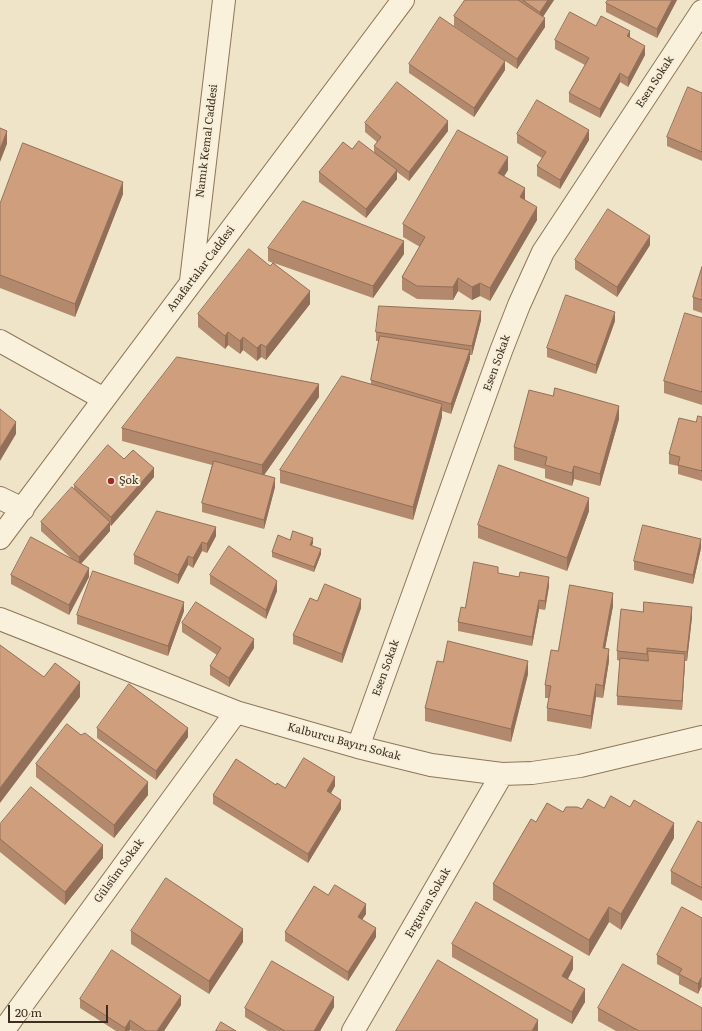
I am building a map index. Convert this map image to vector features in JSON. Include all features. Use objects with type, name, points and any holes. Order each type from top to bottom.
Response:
[{"type":"street","name":"Namık Kemal Caddesi","points":[[191,282],[224,0]]},
{"type":"street","name":"Anafartalar Caddesi","points":[[0,538],[404,0]]},
{"type":"street","name":"Esen Sokak","points":[[358,748],[504,345],[519,305],[540,259],[702,11]]},
{"type":"street","points":[[0,341],[104,399]]},
{"type":"street","points":[[0,498],[23,509]]},
{"type":"street","name":"Kalburcu Bayırı Sokak","points":[[0,619],[236,712],[358,748],[431,765],[502,774],[532,773],[580,766],[702,737]]},
{"type":"street","name":"Gülsüm Sokak","points":[[3,1031],[236,712]]},
{"type":"street","name":"Erguvan Sokak","points":[[353,1031],[502,774]]},
{"type":"building","points":[[465,0],[518,0],[545,18],[517,59],[454,16]]},
{"type":"building","points":[[523,0],[548,0],[540,12]]},
{"type":"building","points":[[608,0],[672,0],[657,29],[606,3]]},
{"type":"building","points":[[570,12],[596,26],[601,16],[630,31],[627,36],[645,46],[628,78],[620,73],[600,109],[569,93],[589,58],[555,40]]},
{"type":"building","points":[[440,17],[505,61],[474,108],[409,64]]},
{"type":"building","points":[[397,82],[448,121],[409,172],[374,146],[381,137],[365,123]]},
{"type":"building","points":[[688,87],[702,93],[702,152],[667,137]]},
{"type":"building","points":[[537,100],[589,130],[560,180],[537,166],[546,152],[517,134]]},
{"type":"building","points":[[0,128],[7,131],[0,149]]},
{"type":"building","points":[[458,130],[508,157],[498,173],[525,188],[520,197],[537,207],[490,288],[480,283],[472,287],[458,278],[453,287],[417,286],[402,277],[425,237],[403,224]]},
{"type":"building","points":[[359,141],[397,170],[366,209],[319,172],[343,142],[352,149]]},
{"type":"building","points":[[23,143],[123,182],[75,304],[0,275],[0,204]]},
{"type":"building","points":[[303,201],[404,241],[373,286],[268,248]]},
{"type":"building","points":[[608,209],[650,236],[617,287],[575,260]]},
{"type":"building","points":[[249,249],[270,266],[273,263],[310,291],[266,347],[261,344],[257,348],[243,337],[240,341],[228,332],[225,336],[198,314]]},
{"type":"building","points":[[702,267],[702,300],[693,297]]},
{"type":"building","points":[[566,295],[615,312],[596,365],[547,348]]},
{"type":"building","points":[[379,306],[481,311],[472,346],[376,332]]},
{"type":"building","points":[[685,313],[702,318],[702,392],[664,381]]},
{"type":"building","points":[[380,336],[470,350],[451,404],[371,380]]},
{"type":"building","points":[[177,357],[319,384],[262,465],[122,428]]},
{"type":"building","points":[[342,376],[442,404],[413,507],[280,470]]},
{"type":"building","points":[[555,388],[619,406],[600,474],[574,466],[572,473],[545,465],[547,457],[514,447],[529,390],[553,396]]},
{"type":"building","points":[[0,409],[16,422],[0,448]]},
{"type":"building","points":[[698,416],[702,417],[702,471],[678,465],[680,457],[669,454],[679,418],[696,422]]},
{"type":"building","points":[[108,445],[124,459],[133,450],[154,468],[111,517],[74,485]]},
{"type":"building","points":[[214,461],[275,478],[264,520],[202,503]]},
{"type":"building","points":[[499,465],[589,498],[567,558],[478,525]]},
{"type":"building","points":[[72,487],[110,522],[79,557],[41,522]]},
{"type":"building","points":[[157,511],[216,527],[207,544],[202,542],[193,558],[188,556],[178,575],[134,555]]},
{"type":"building","points":[[643,525],[701,539],[693,575],[634,561]]},
{"type":"building","points":[[293,531],[313,538],[310,545],[321,549],[314,567],[272,552],[278,535],[290,540]]},
{"type":"building","points":[[31,537],[89,568],[69,605],[11,575]]},
{"type":"building","points":[[229,546],[277,581],[266,610],[210,575]]},
{"type":"building","points":[[474,562],[498,567],[498,573],[519,577],[520,572],[549,577],[545,601],[539,600],[532,637],[458,622],[461,607],[465,608]]},
{"type":"building","points":[[93,571],[184,602],[168,646],[77,615]]},
{"type":"building","points":[[325,584],[361,599],[342,654],[293,635],[310,598],[317,601]]},
{"type":"building","points":[[570,585],[613,593],[603,648],[609,649],[603,686],[596,684],[591,716],[547,708],[551,686],[545,685],[551,650],[558,651]]},
{"type":"building","points":[[196,602],[254,639],[229,678],[210,666],[221,648],[182,623]]},
{"type":"building","points":[[644,602],[692,607],[687,652],[647,648],[647,654],[617,651],[621,609],[643,612]]},
{"type":"building","points":[[448,641],[528,661],[511,729],[425,708],[437,661],[443,662]]},
{"type":"building","points":[[0,645],[44,677],[55,663],[80,682],[0,788]]},
{"type":"building","points":[[648,651],[685,654],[682,701],[617,696],[620,658],[648,661]]},
{"type":"building","points":[[129,684],[188,728],[156,771],[97,728]]},
{"type":"building","points":[[67,724],[81,735],[85,733],[148,782],[114,825],[36,764]]},
{"type":"building","points":[[304,758],[335,777],[327,791],[341,800],[308,854],[213,795],[236,759],[276,785],[277,783],[285,788]]},
{"type":"building","points":[[31,787],[103,845],[65,892],[0,839],[0,824]]},
{"type":"building","points":[[611,796],[630,807],[634,800],[674,823],[621,914],[609,907],[589,940],[493,884],[531,819],[536,822],[547,803],[563,812],[566,807],[577,807],[582,809],[588,799],[604,808]]},
{"type":"building","points":[[698,821],[702,823],[702,888],[671,871]]},
{"type":"building","points":[[166,878],[243,929],[209,981],[131,931]]},
{"type":"building","points":[[335,885],[366,904],[358,917],[376,928],[348,972],[285,932],[314,886],[328,895]]},
{"type":"building","points":[[476,902],[573,957],[562,976],[585,989],[572,1012],[452,944]]},
{"type":"building","points":[[682,907],[702,918],[702,978],[698,984],[679,974],[682,969],[657,955]]},
{"type":"building","points":[[112,950],[181,996],[157,1031],[146,1031],[130,1020],[125,1028],[80,999]]},
{"type":"building","points":[[438,960],[538,1020],[532,1031],[396,1031]]},
{"type":"building","points":[[272,961],[334,997],[314,1031],[285,1031],[245,1008]]},
{"type":"building","points":[[623,964],[702,1008],[702,1031],[639,1031],[598,1008]]},
{"type":"building","points":[[221,1022],[236,1031],[216,1031]]},
{"type":"place","name":"Şok","points":[[111,481]]}]
